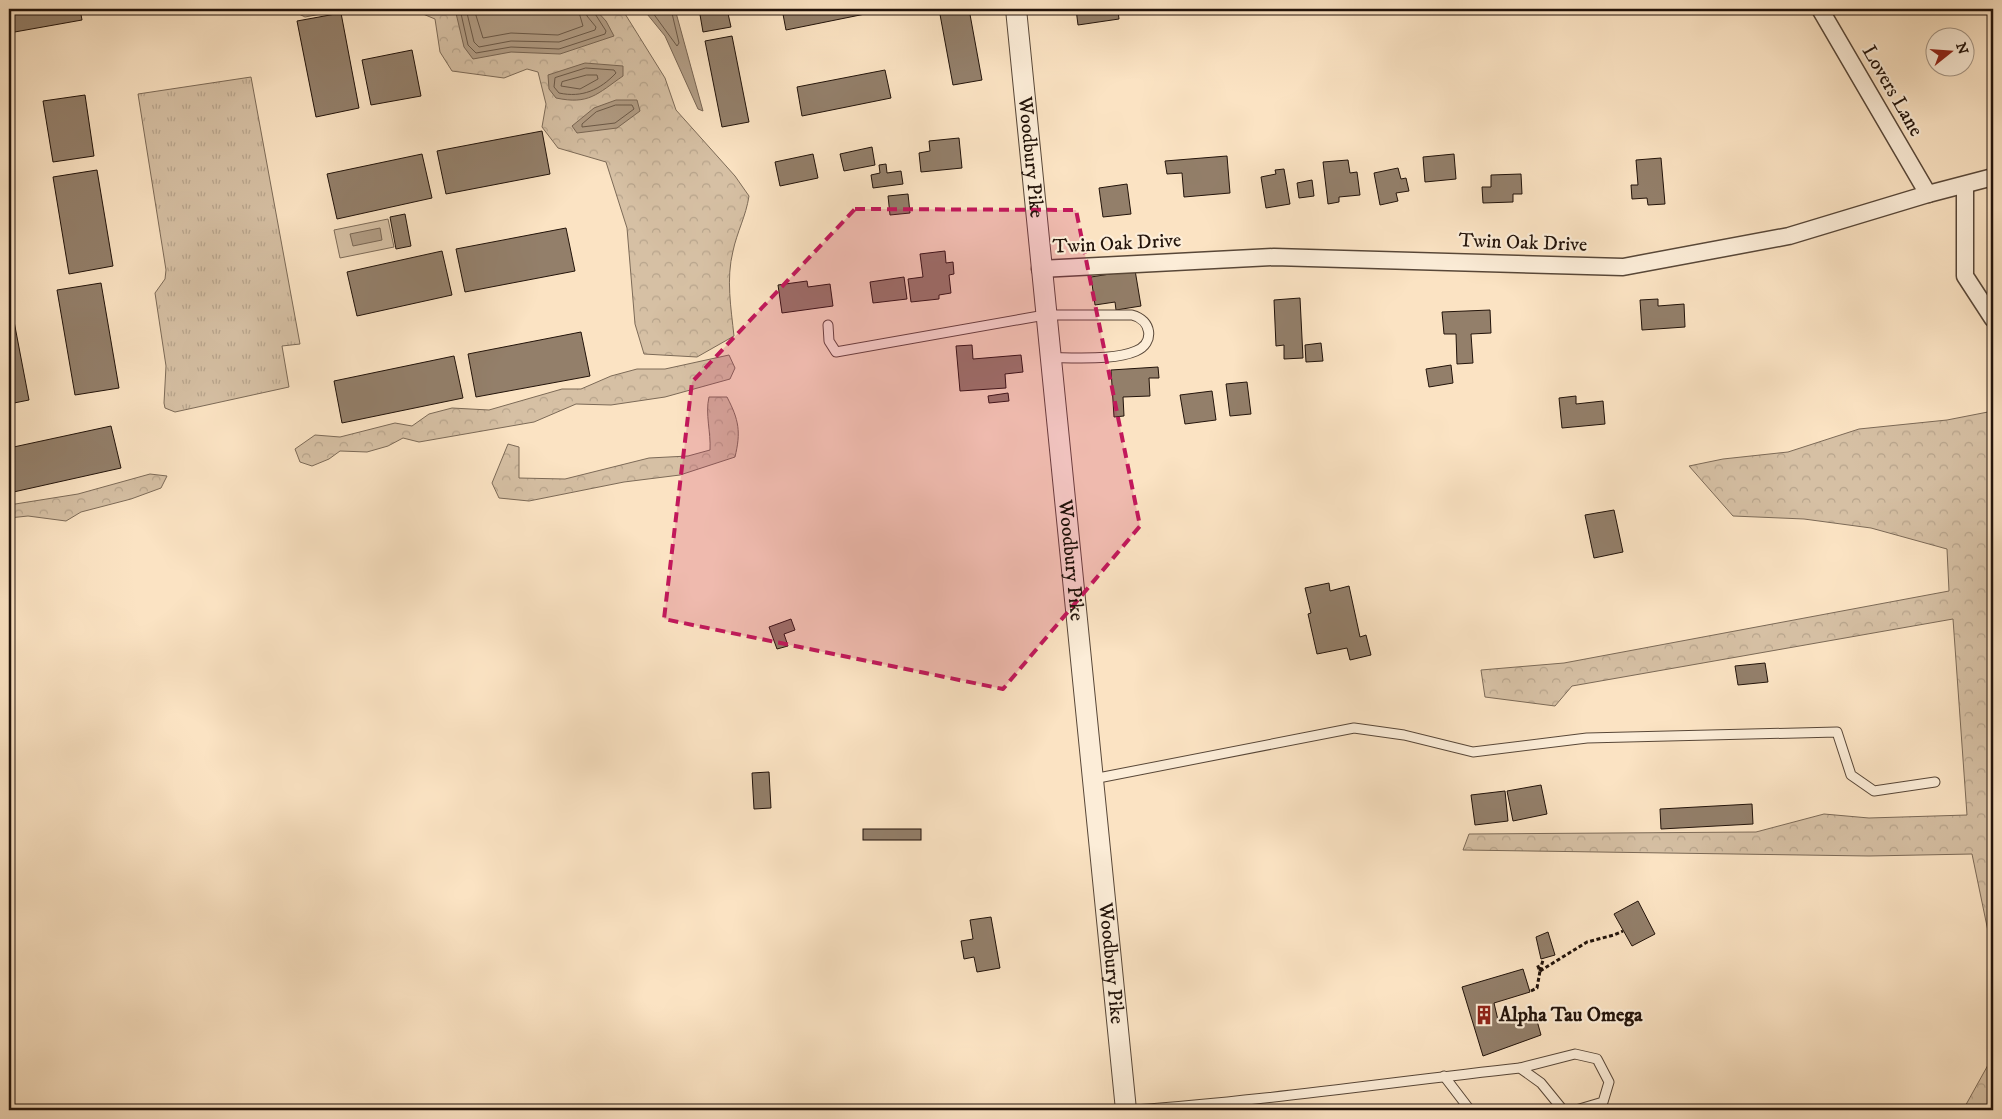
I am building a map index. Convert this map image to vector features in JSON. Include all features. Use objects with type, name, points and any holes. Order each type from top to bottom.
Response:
[{"type":"street","name":"Woodbury Pike","points":[[1016,9],[1040,270],[1126,1110]]},
{"type":"street","name":"Lovers Lane","points":[[1820,9],[1928,194]]},
{"type":"street","name":"Twin Oak Drive","points":[[1040,270],[1274,257],[1623,268],[1790,236],[1928,194],[1993,177]]},
{"type":"street","points":[[1965,185],[1966,276],[1993,319]]},
{"type":"lane","points":[[828,325],[829,342],[836,352],[1045,315],[1132,315],[1140,317],[1147,324],[1149,340],[1144,346],[1134,352],[1117,356],[1050,358]]},
{"type":"lane","points":[[1092,779],[1354,728],[1404,735],[1473,752],[1587,738],[1837,732],[1851,775],[1874,791],[1935,782]]},
{"type":"lane","points":[[1134,1110],[1227,1104],[1520,1068],[1575,1054],[1597,1058],[1609,1082],[1603,1102],[1576,1110]]},
{"type":"lane","points":[[1520,1068],[1541,1083],[1564,1110]]},
{"type":"lane","points":[[1444,1076],[1470,1110]]},
{"type":"path","points":[[1540,971],[1588,942],[1623,931]]},
{"type":"path","points":[[1531,990],[1537,988],[1543,960]]},
{"type":"path","points":[[1537,964],[1540,971]]},
{"type":"highlighted area","points":[[855,209],[1076,210],[1140,526],[1003,689],[664,619],[692,382]]},
{"type":"green space","points":[[289,9],[348,9],[305,17]]},
{"type":"green space","points":[[411,9],[622,9],[665,78],[676,110],[735,176],[749,196],[731,262],[730,294],[734,336],[697,357],[644,354],[635,324],[627,228],[606,162],[558,148],[542,127],[546,104],[538,72],[527,69],[504,78],[452,71],[440,52],[435,19]]},
{"type":"green space","points":[[251,77],[300,344],[282,346],[289,387],[175,412],[165,408],[164,403],[166,366],[155,293],[165,279],[166,270],[138,94]]},
{"type":"green space","points":[[388,219],[394,247],[340,258],[334,230]]},
{"type":"green space","points":[[729,355],[735,368],[730,379],[665,397],[611,405],[576,404],[534,422],[419,442],[403,438],[388,446],[367,452],[340,451],[329,459],[312,466],[300,462],[295,449],[315,435],[340,437],[395,423],[412,426],[429,414],[452,408],[489,410],[562,389],[581,389],[611,376],[637,369],[665,369]]},
{"type":"green space","points":[[709,397],[727,397],[731,405],[738,426],[735,457],[680,475],[624,482],[529,501],[499,498],[492,483],[508,444],[519,447],[519,478],[565,479],[649,458],[688,456],[710,450]]},
{"type":"green space","points":[[1993,411],[1993,1056],[1989,936],[1972,854],[1869,856],[1463,850],[1469,834],[1756,832],[1824,814],[1869,818],[1967,815],[1953,619],[1572,686],[1555,706],[1485,697],[1481,670],[1564,663],[1949,591],[1947,549],[1871,528],[1804,519],[1733,516],[1689,466],[1723,459],[1788,452],[1859,429],[1947,420]]},
{"type":"green space","points":[[150,474],[167,476],[161,488],[131,499],[81,512],[66,521],[28,516],[9,518],[9,505],[78,494]]},
{"type":"green space","points":[[1993,1056],[1993,1110],[1963,1110]]},
{"type":"water","points":[[455,9],[595,9],[606,21],[614,36],[560,54],[511,52],[473,59],[464,47]]},
{"type":"water","points":[[643,9],[675,9],[703,111],[698,109],[665,36]]},
{"type":"water","points":[[585,63],[623,66],[623,76],[599,93],[585,99],[567,100],[556,98],[549,89],[548,75]]},
{"type":"water","points":[[616,100],[637,100],[640,111],[617,128],[577,133],[572,126],[594,108]]},
{"type":"water","points":[[380,228],[382,240],[353,246],[350,234]]},
{"type":"building","points":[[9,9],[80,9],[82,20],[9,33]]},
{"type":"building","points":[[699,9],[727,9],[731,27],[703,32]]},
{"type":"building","points":[[782,9],[874,9],[875,12],[786,30]]},
{"type":"building","points":[[939,9],[969,9],[982,80],[953,85]]},
{"type":"building","points":[[1076,9],[1130,9],[1118,11],[1119,19],[1078,25]]},
{"type":"building","points":[[341,13],[359,108],[316,117],[297,21]]},
{"type":"building","points":[[732,36],[749,122],[722,127],[705,41]]},
{"type":"building","points":[[412,50],[421,96],[371,105],[362,60]]},
{"type":"building","points":[[885,70],[891,98],[802,116],[797,87]]},
{"type":"building","points":[[85,95],[94,156],[53,162],[43,101]]},
{"type":"building","points":[[542,131],[550,174],[446,194],[437,151]]},
{"type":"building","points":[[959,138],[962,168],[921,172],[919,153],[930,151],[929,141]]},
{"type":"building","points":[[872,147],[875,165],[844,171],[840,154]]},
{"type":"building","points":[[422,154],[432,198],[337,219],[327,174]]},
{"type":"building","points":[[813,154],[818,178],[780,186],[775,162]]},
{"type":"building","points":[[1454,154],[1456,179],[1425,182],[1423,157]]},
{"type":"building","points":[[1227,156],[1230,193],[1184,197],[1182,173],[1167,174],[1165,161]]},
{"type":"building","points":[[1661,158],[1665,204],[1648,205],[1647,198],[1632,199],[1631,185],[1638,185],[1636,160]]},
{"type":"building","points":[[1348,160],[1350,173],[1357,172],[1360,195],[1339,197],[1339,202],[1328,204],[1323,162]]},
{"type":"building","points":[[886,164],[887,173],[901,171],[903,184],[873,188],[871,175],[880,173],[879,165]]},
{"type":"building","points":[[1398,168],[1401,179],[1406,178],[1409,191],[1396,193],[1398,201],[1380,205],[1374,173]]},
{"type":"building","points":[[1284,169],[1290,204],[1266,208],[1261,177],[1276,174],[1275,170]]},
{"type":"building","points":[[97,170],[113,266],[69,274],[53,177]]},
{"type":"building","points":[[1521,174],[1522,194],[1513,194],[1513,202],[1483,203],[1482,187],[1491,187],[1491,175]]},
{"type":"building","points":[[1312,180],[1314,196],[1299,198],[1297,183]]},
{"type":"building","points":[[1127,184],[1131,214],[1103,217],[1099,188]]},
{"type":"building","points":[[908,194],[910,213],[890,215],[888,196]]},
{"type":"building","points":[[405,214],[411,246],[396,249],[390,217]]},
{"type":"building","points":[[566,228],[575,271],[465,292],[456,249]]},
{"type":"building","points":[[442,251],[452,295],[357,316],[347,272]]},
{"type":"building","points":[[945,251],[946,263],[953,262],[954,274],[949,275],[951,293],[939,295],[939,299],[911,302],[908,279],[923,277],[920,254]]},
{"type":"building","points":[[1135,270],[1141,306],[1116,310],[1115,302],[1095,305],[1091,277]]},
{"type":"building","points":[[904,277],[907,299],[873,303],[870,282]]},
{"type":"building","points":[[807,281],[808,287],[830,284],[833,306],[782,313],[778,285]]},
{"type":"building","points":[[101,283],[119,388],[75,395],[57,290]]},
{"type":"building","points":[[9,295],[29,400],[9,404]]},
{"type":"building","points":[[1300,298],[1303,358],[1284,359],[1284,345],[1276,346],[1274,300]]},
{"type":"building","points":[[1658,299],[1658,306],[1684,304],[1685,327],[1642,330],[1640,300]]},
{"type":"building","points":[[1490,310],[1491,333],[1471,334],[1473,363],[1457,364],[1456,334],[1444,334],[1442,312]]},
{"type":"building","points":[[581,332],[590,376],[476,397],[468,354]]},
{"type":"building","points":[[1321,343],[1323,361],[1306,362],[1305,345]]},
{"type":"building","points":[[972,345],[973,359],[1021,355],[1023,372],[1005,374],[1006,388],[960,391],[956,346]]},
{"type":"building","points":[[454,356],[463,398],[342,423],[334,381]]},
{"type":"building","points":[[1451,365],[1453,383],[1429,387],[1426,369]]},
{"type":"building","points":[[1158,367],[1159,378],[1149,378],[1150,396],[1123,397],[1124,416],[1114,417],[1111,370]]},
{"type":"building","points":[[1247,382],[1251,414],[1230,416],[1226,384]]},
{"type":"building","points":[[1212,391],[1216,420],[1185,424],[1180,395]]},
{"type":"building","points":[[1008,393],[1009,401],[989,403],[988,396]]},
{"type":"building","points":[[1576,396],[1576,404],[1603,401],[1605,424],[1562,428],[1559,398]]},
{"type":"building","points":[[111,426],[121,468],[9,493],[9,448]]},
{"type":"building","points":[[1614,510],[1623,552],[1594,558],[1585,515]]},
{"type":"building","points":[[1329,583],[1330,591],[1349,586],[1360,637],[1366,635],[1371,655],[1350,660],[1347,648],[1317,654],[1308,614],[1311,613],[1305,588]]},
{"type":"building","points":[[791,619],[795,630],[784,634],[788,646],[777,649],[769,627]]},
{"type":"building","points":[[1765,663],[1768,682],[1738,685],[1735,666]]},
{"type":"building","points":[[769,772],[771,808],[754,809],[752,773]]},
{"type":"building","points":[[1541,785],[1547,814],[1513,821],[1507,791]]},
{"type":"building","points":[[1505,791],[1508,821],[1475,825],[1471,795]]},
{"type":"building","points":[[1752,804],[1753,824],[1661,829],[1660,809]]},
{"type":"building","points":[[863,829],[921,829],[921,840],[863,840]]},
{"type":"building","points":[[1638,901],[1655,934],[1632,946],[1614,914]]},
{"type":"building","points":[[991,917],[1000,968],[977,972],[974,957],[964,959],[961,941],[973,939],[970,920]]},
{"type":"building","points":[[1548,932],[1555,955],[1541,959],[1536,937]]},
{"type":"building","name":"Alpha Tau Omega","points":[[1523,969],[1530,992],[1494,1003],[1498,1020],[1534,1010],[1541,1035],[1483,1056],[1462,987]]},
{"type":"place","name":"Alpha Tau Omega","points":[[1484,1015]]}]
